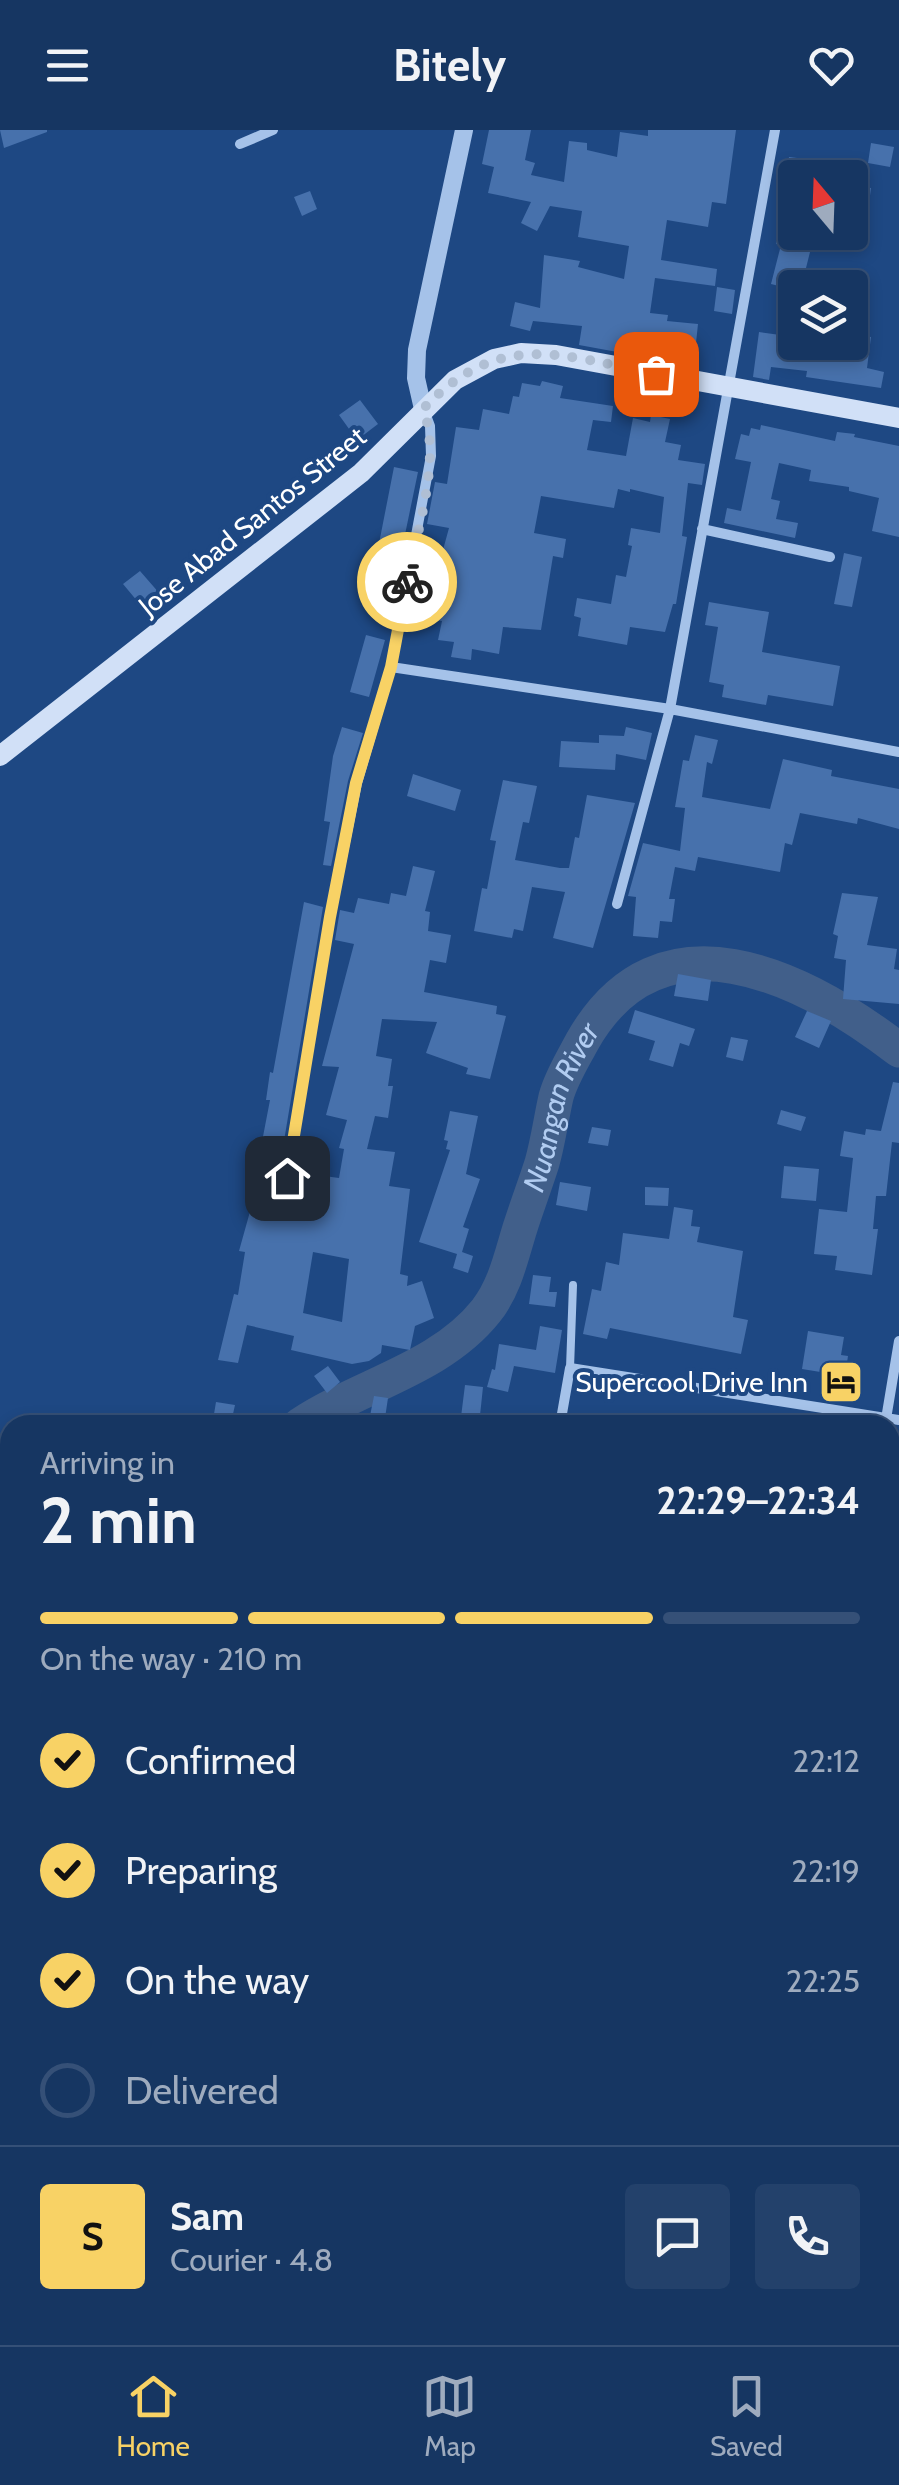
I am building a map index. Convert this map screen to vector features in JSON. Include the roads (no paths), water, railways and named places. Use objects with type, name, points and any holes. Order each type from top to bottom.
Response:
[{"type":"main road","name":"Jose Abad Santos Street","points":[[0,756],[361,472],[444,388],[474,368],[522,353],[556,354],[899,418]]},
{"type":"street","points":[[240,144],[274,130]]},
{"type":"street","points":[[287,1178],[356,783],[391,667],[431,456],[430,426],[416,378],[416,350],[464,130]]},
{"type":"street","points":[[618,904],[670,709],[775,130]]},
{"type":"street","points":[[702,529],[830,556]]},
{"type":"street","points":[[391,667],[670,709],[899,752]]},
{"type":"street","points":[[886,1415],[899,1341]]},
{"type":"street","points":[[562,1415],[570,1368],[844,1415]]},
{"type":"lane","points":[[570,1368],[574,1285]]},
{"type":"waterway","name":"Nuangan River","points":[[316,1415],[446,1348],[486,1311],[507,1271],[542,1163],[564,1076],[582,1042],[614,1000],[651,975],[691,964],[733,966],[777,979],[820,998],[899,1050]]},
{"type":"place","name":"Supercool Drive Inn","points":[[841,1382]]}]
